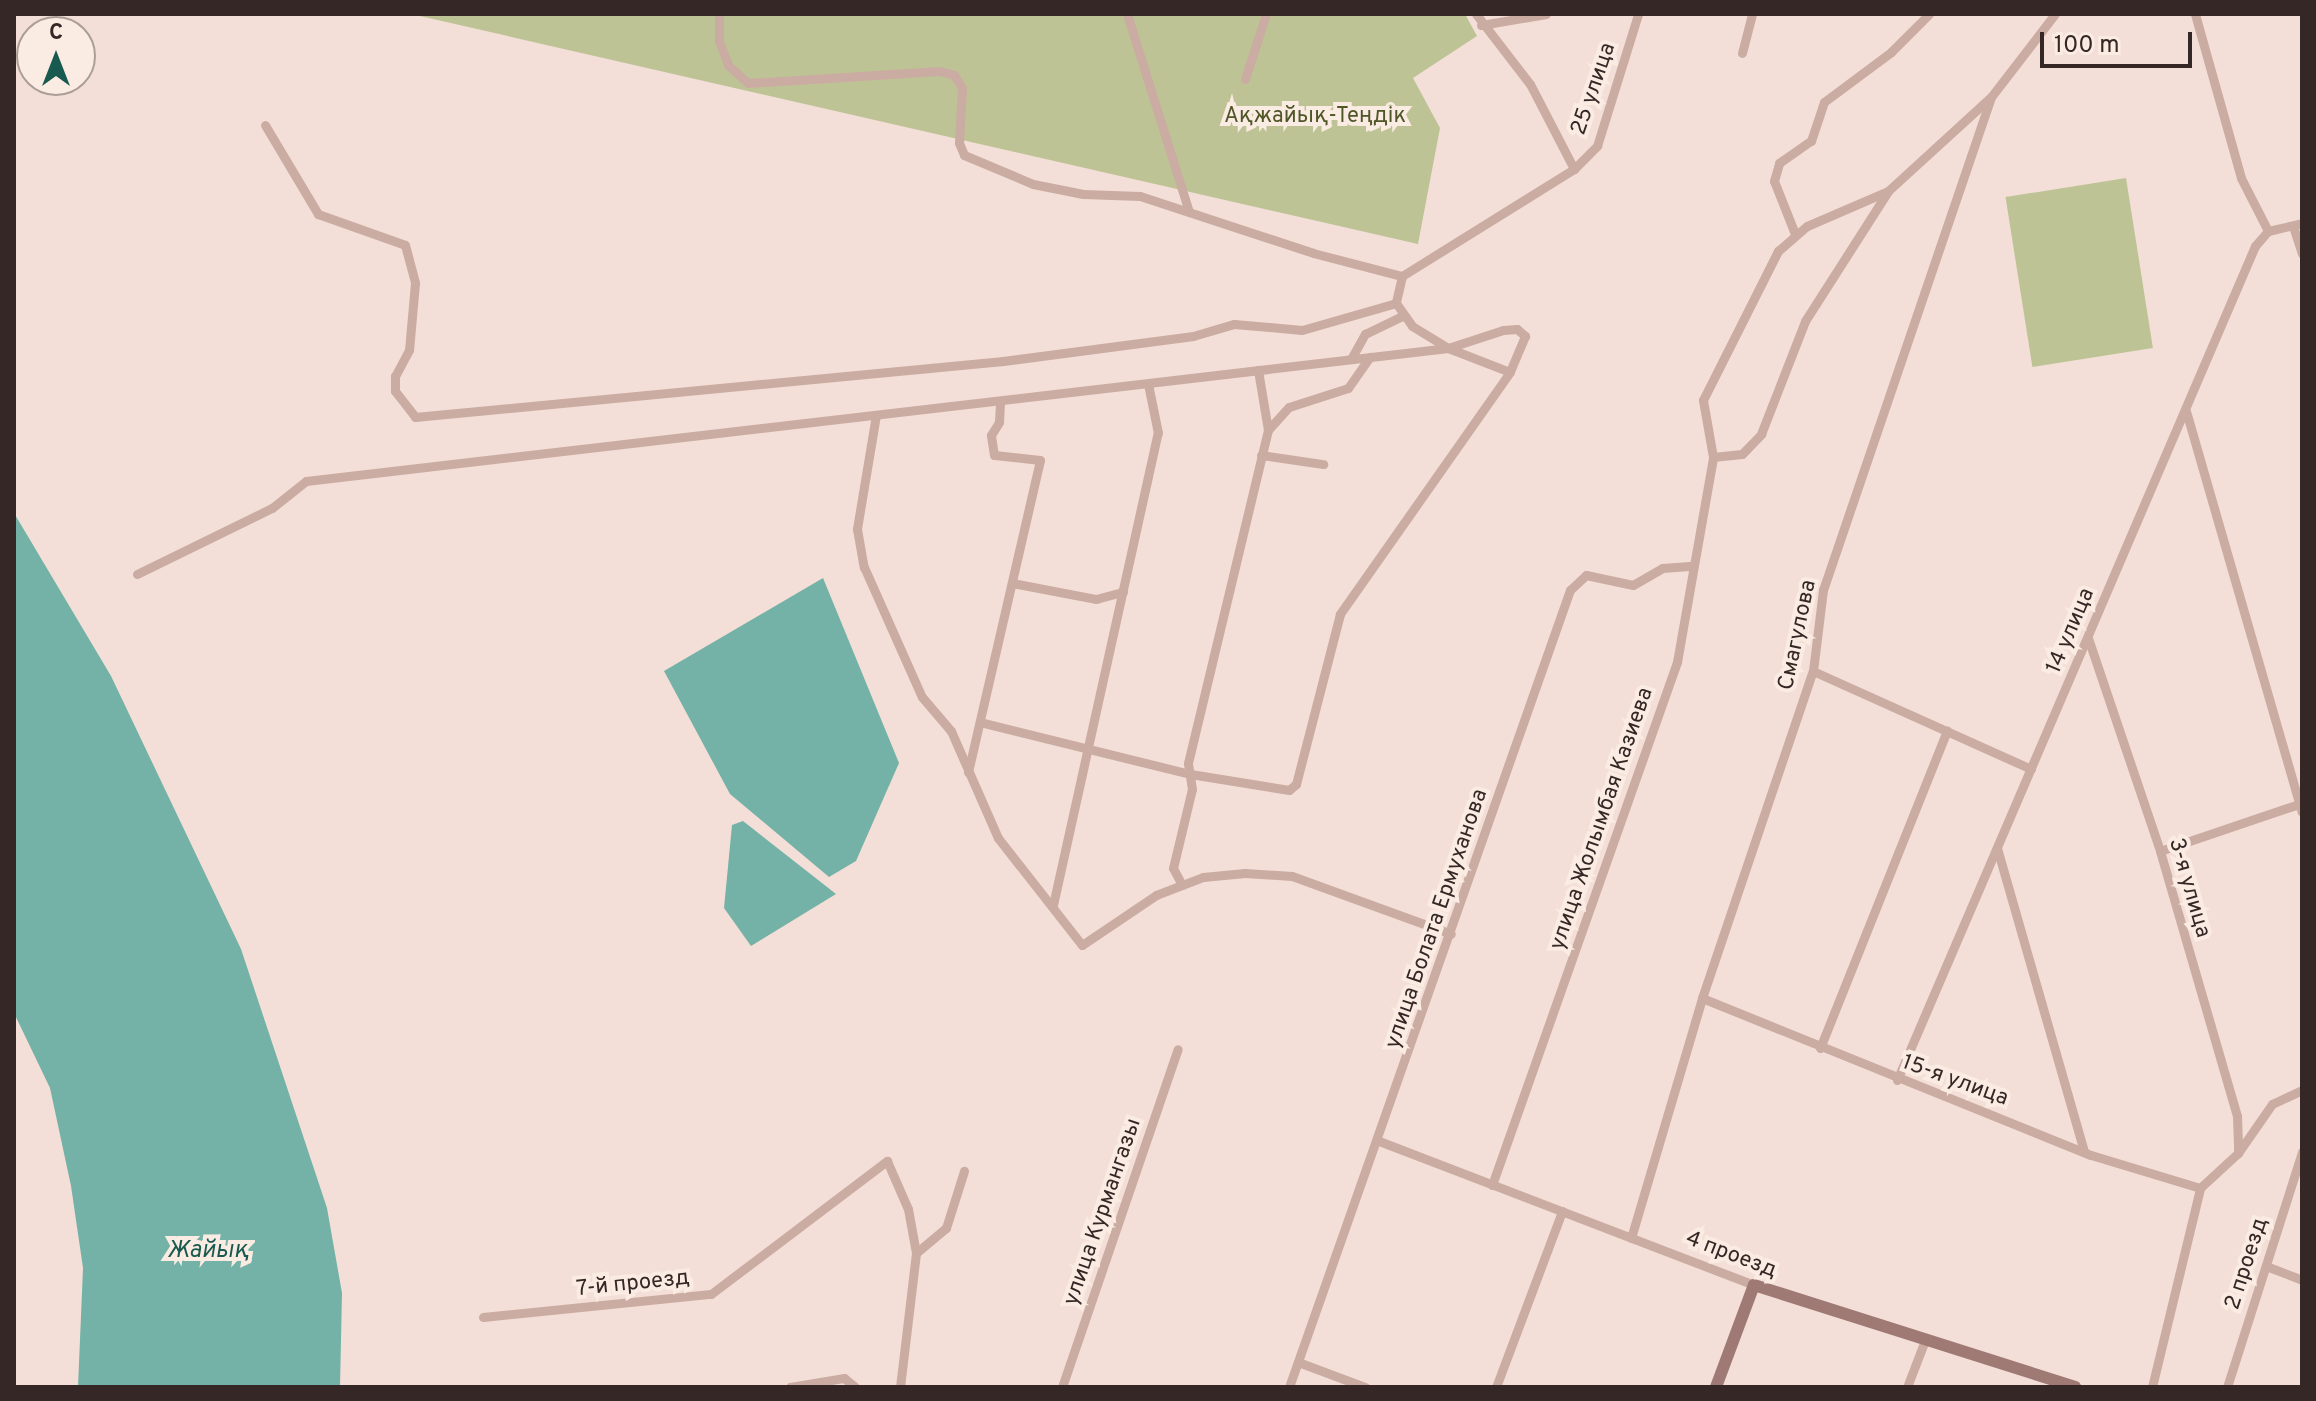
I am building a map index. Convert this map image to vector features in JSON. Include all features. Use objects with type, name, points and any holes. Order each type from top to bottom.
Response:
[{"type":"street","points":[[719,14],[719,41],[728,65],[748,83],[940,71],[954,75],[962,88],[959,143],[964,155],[1033,184],[1083,194],[1140,196],[1402,276],[1396,303],[1402,316],[1448,348],[1510,372]]},
{"type":"street","points":[[1127,14],[1189,212]]},
{"type":"street","points":[[1245,79],[1266,14]]},
{"type":"street","points":[[1476,14],[1481,25],[1530,84],[1574,169]]},
{"type":"street","points":[[1481,25],[1546,14]]},
{"type":"street","name":"25 улица","points":[[1402,276],[1574,169],[1597,146],[1638,14]]},
{"type":"street","points":[[1742,53],[1752,14]]},
{"type":"street","points":[[1795,234],[1774,181],[1779,163],[1811,141],[1824,102],[1891,52],[1929,14]]},
{"type":"street","name":"Смагулова","points":[[1631,1238],[1702,998],[1813,671],[1823,590],[1991,97],[2055,14]]},
{"type":"street","points":[[2195,14],[2241,178],[2268,231],[2298,224],[2302,254]]},
{"type":"street","name":"улица Жолымбая Казиева","points":[[1713,457],[1742,454],[1761,434],[1805,321],[1888,191],[1991,97]]},
{"type":"street","points":[[265,125],[318,214],[369,228],[405,245],[415,283],[409,350],[395,376],[395,391],[415,417],[1003,361],[1193,336],[1234,324],[1302,330],[1396,303]]},
{"type":"street","name":"улица Жолымбая Казиева","points":[[1492,1185],[1677,662],[1713,457],[1703,400],[1739,321],[1778,251],[1795,234],[1888,191]]},
{"type":"street","name":"14 улица","points":[[1897,1080],[2255,246],[2268,231]]},
{"type":"street","points":[[1351,359],[1365,334],[1402,316]]},
{"type":"street","points":[[137,574],[272,508],[306,481],[1448,348],[1517,329],[1525,336],[1523,348],[1510,372],[1340,614],[1296,784],[1279,790],[1190,774],[980,722]]},
{"type":"street","points":[[1268,430],[1289,407],[1348,388],[1370,357]]},
{"type":"street","points":[[1182,885],[1173,868],[1192,789],[1188,763],[1268,430],[1258,370]]},
{"type":"street","points":[[1053,905],[1158,433],[1148,384]]},
{"type":"street","points":[[968,772],[1040,460],[994,455],[991,435],[999,422],[1000,401]]},
{"type":"street","points":[[2160,851],[2301,806],[2186,410]]},
{"type":"street","points":[[876,415],[857,529],[864,567],[922,697],[951,731],[998,838],[1082,945],[1156,895],[1203,877],[1245,873],[1292,876],[1451,934]]},
{"type":"street","points":[[1261,455],[1323,464]]},
{"type":"street","name":"улица Болата Ермуханова","points":[[1289,1387],[1379,1141],[1570,590],[1586,575],[1633,585],[1662,568],[1693,566]]},
{"type":"street","points":[[1012,583],[1096,599],[1123,592]]},
{"type":"street","name":"3-я улица","points":[[2088,638],[2160,851],[2237,1116],[2238,1153]]},
{"type":"street","points":[[1813,671],[2031,769]]},
{"type":"street","points":[[1820,1048],[1947,730]]},
{"type":"street","points":[[1997,848],[2084,1151]]},
{"type":"street","name":"15-я улица","points":[[1702,998],[1897,1080],[2084,1151],[2200,1188]]},
{"type":"street","name":"улица Курмангазы","points":[[1062,1387],[1178,1049]]},
{"type":"street","points":[[2152,1387],[2200,1188],[2238,1153],[2272,1104],[2302,1090]]},
{"type":"street","name":"4 проезд","points":[[1379,1141],[1754,1285],[2075,1387]]},
{"type":"street","name":"2 проезд","points":[[2227,1387],[2302,1152]]},
{"type":"street","name":"7-й проезд","points":[[483,1317],[711,1294],[887,1161],[908,1209],[916,1253]]},
{"type":"street","points":[[900,1387],[916,1253],[946,1228],[964,1171]]},
{"type":"street","points":[[1496,1387],[1562,1211]]},
{"type":"street","points":[[2266,1266],[2302,1280]]},
{"type":"street","points":[[1716,1387],[1754,1285]]},
{"type":"street","points":[[1907,1387],[1925,1340]]},
{"type":"street","points":[[1298,1362],[1365,1387]]},
{"type":"street","points":[[790,1387],[844,1378],[855,1387]]},
{"type":"green space","name":"Ақжайық-Теңдік","points":[[411,14],[1465,14],[1477,36],[1413,78],[1440,128],[1418,244]]},
{"type":"green space","points":[[2126,178],[2153,348],[2032,367],[2006,197]]},
{"type":"water","name":"Жайық","points":[[14,513],[111,676],[241,949],[327,1208],[342,1293],[340,1387],[78,1387],[83,1268],[71,1186],[50,1088],[14,1013]]},
{"type":"water","points":[[823,578],[899,763],[856,861],[829,877],[730,794],[664,671]]},
{"type":"water","points":[[743,821],[836,894],[751,946],[724,908],[732,825]]}]
